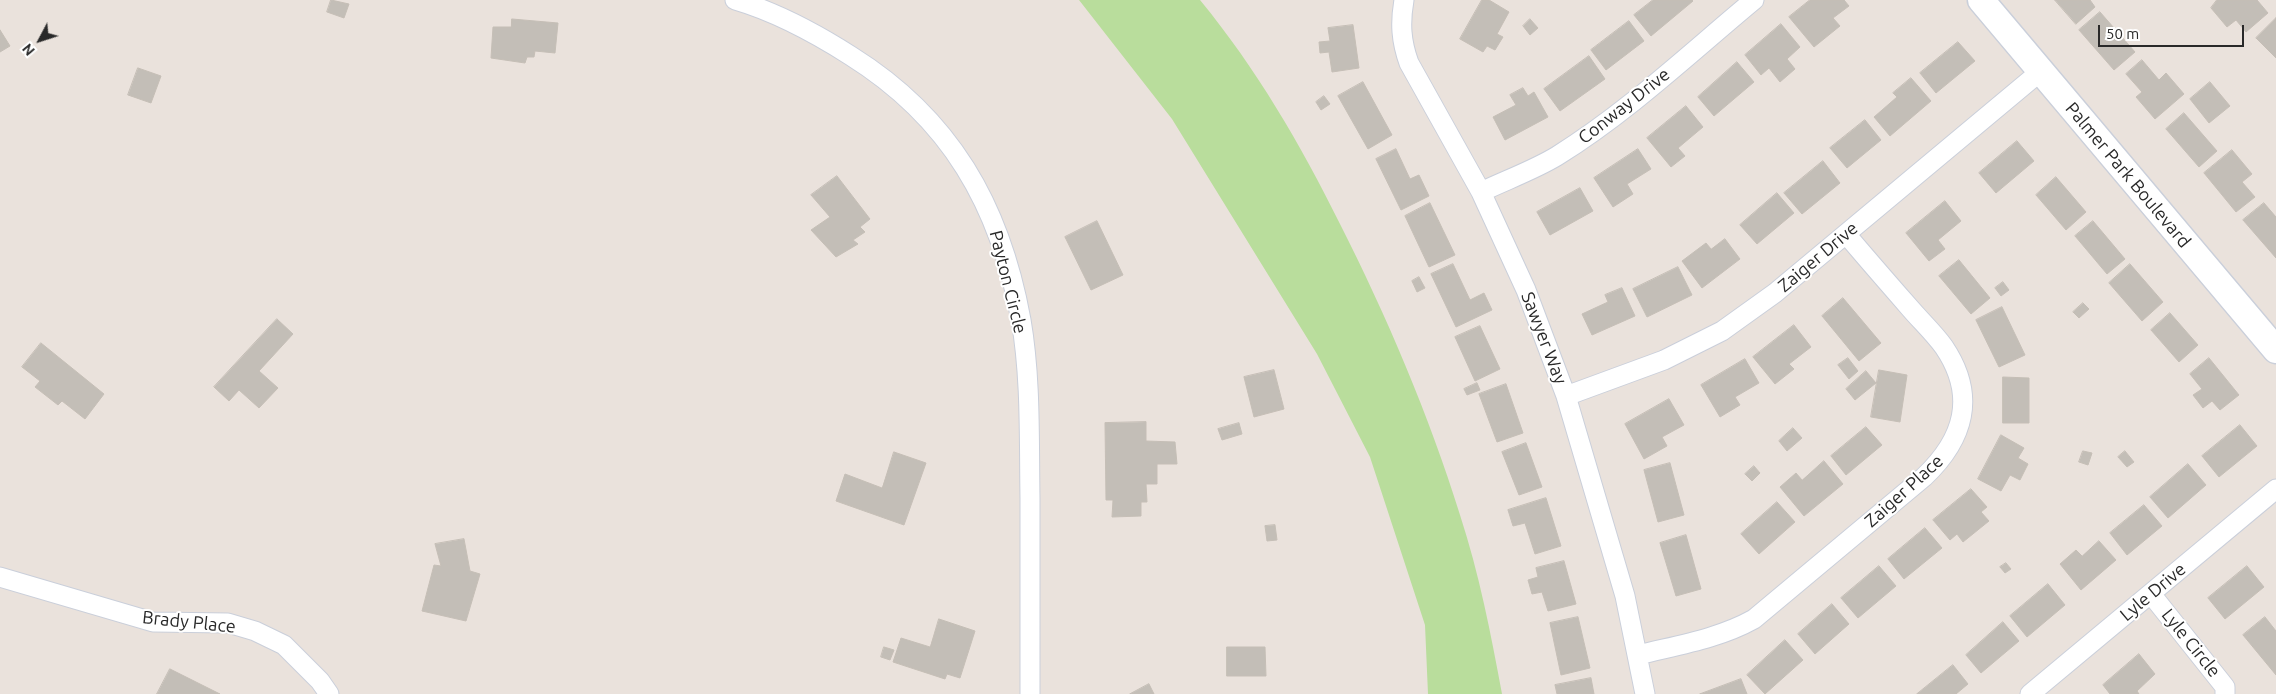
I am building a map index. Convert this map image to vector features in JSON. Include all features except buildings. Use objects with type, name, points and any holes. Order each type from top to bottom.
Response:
[{"type":"main road","name":"Palmer Park Boulevard","points":[[1981,0],[2276,350]]},
{"type":"street","name":"Payton Circle","points":[[735,0],[758,7],[822,38],[875,71],[912,103],[942,134],[966,167],[987,207],[1007,264],[1021,321],[1029,412],[1030,694]]},
{"type":"street","name":"Sawyer Way","points":[[1404,0],[1401,19],[1402,44],[1409,63],[1481,192],[1526,290],[1566,396],[1604,520],[1638,655],[1645,694]]},
{"type":"street","name":"Conway Drive","points":[[1481,192],[1555,157],[1586,137],[1617,114],[1754,0]]},
{"type":"street","name":"Zaiger Drive","points":[[1566,396],[1664,360],[1722,331],[1775,293],[2041,71]]},
{"type":"street","name":"Zaiger Place","points":[[1638,655],[1712,637],[1734,630],[1754,619],[1924,477],[1943,459],[1955,440],[1962,418],[1957,370],[1943,347],[1846,234]]},
{"type":"street","name":"Lyle Drive","points":[[2030,694],[2276,489]]},
{"type":"street","name":"Brady Place","points":[[0,577],[153,622],[228,623],[255,631],[284,645],[320,681],[329,694]]},
{"type":"street","name":"Lyle Circle","points":[[2151,594],[2226,687],[2226,694]]},
{"type":"green space","points":[[1079,0],[1200,0],[1259,80],[1310,165],[1325,194],[1390,331],[1421,404],[1467,537],[1479,581],[1502,694],[1428,694],[1425,625],[1370,457],[1317,354],[1172,119]]}]
